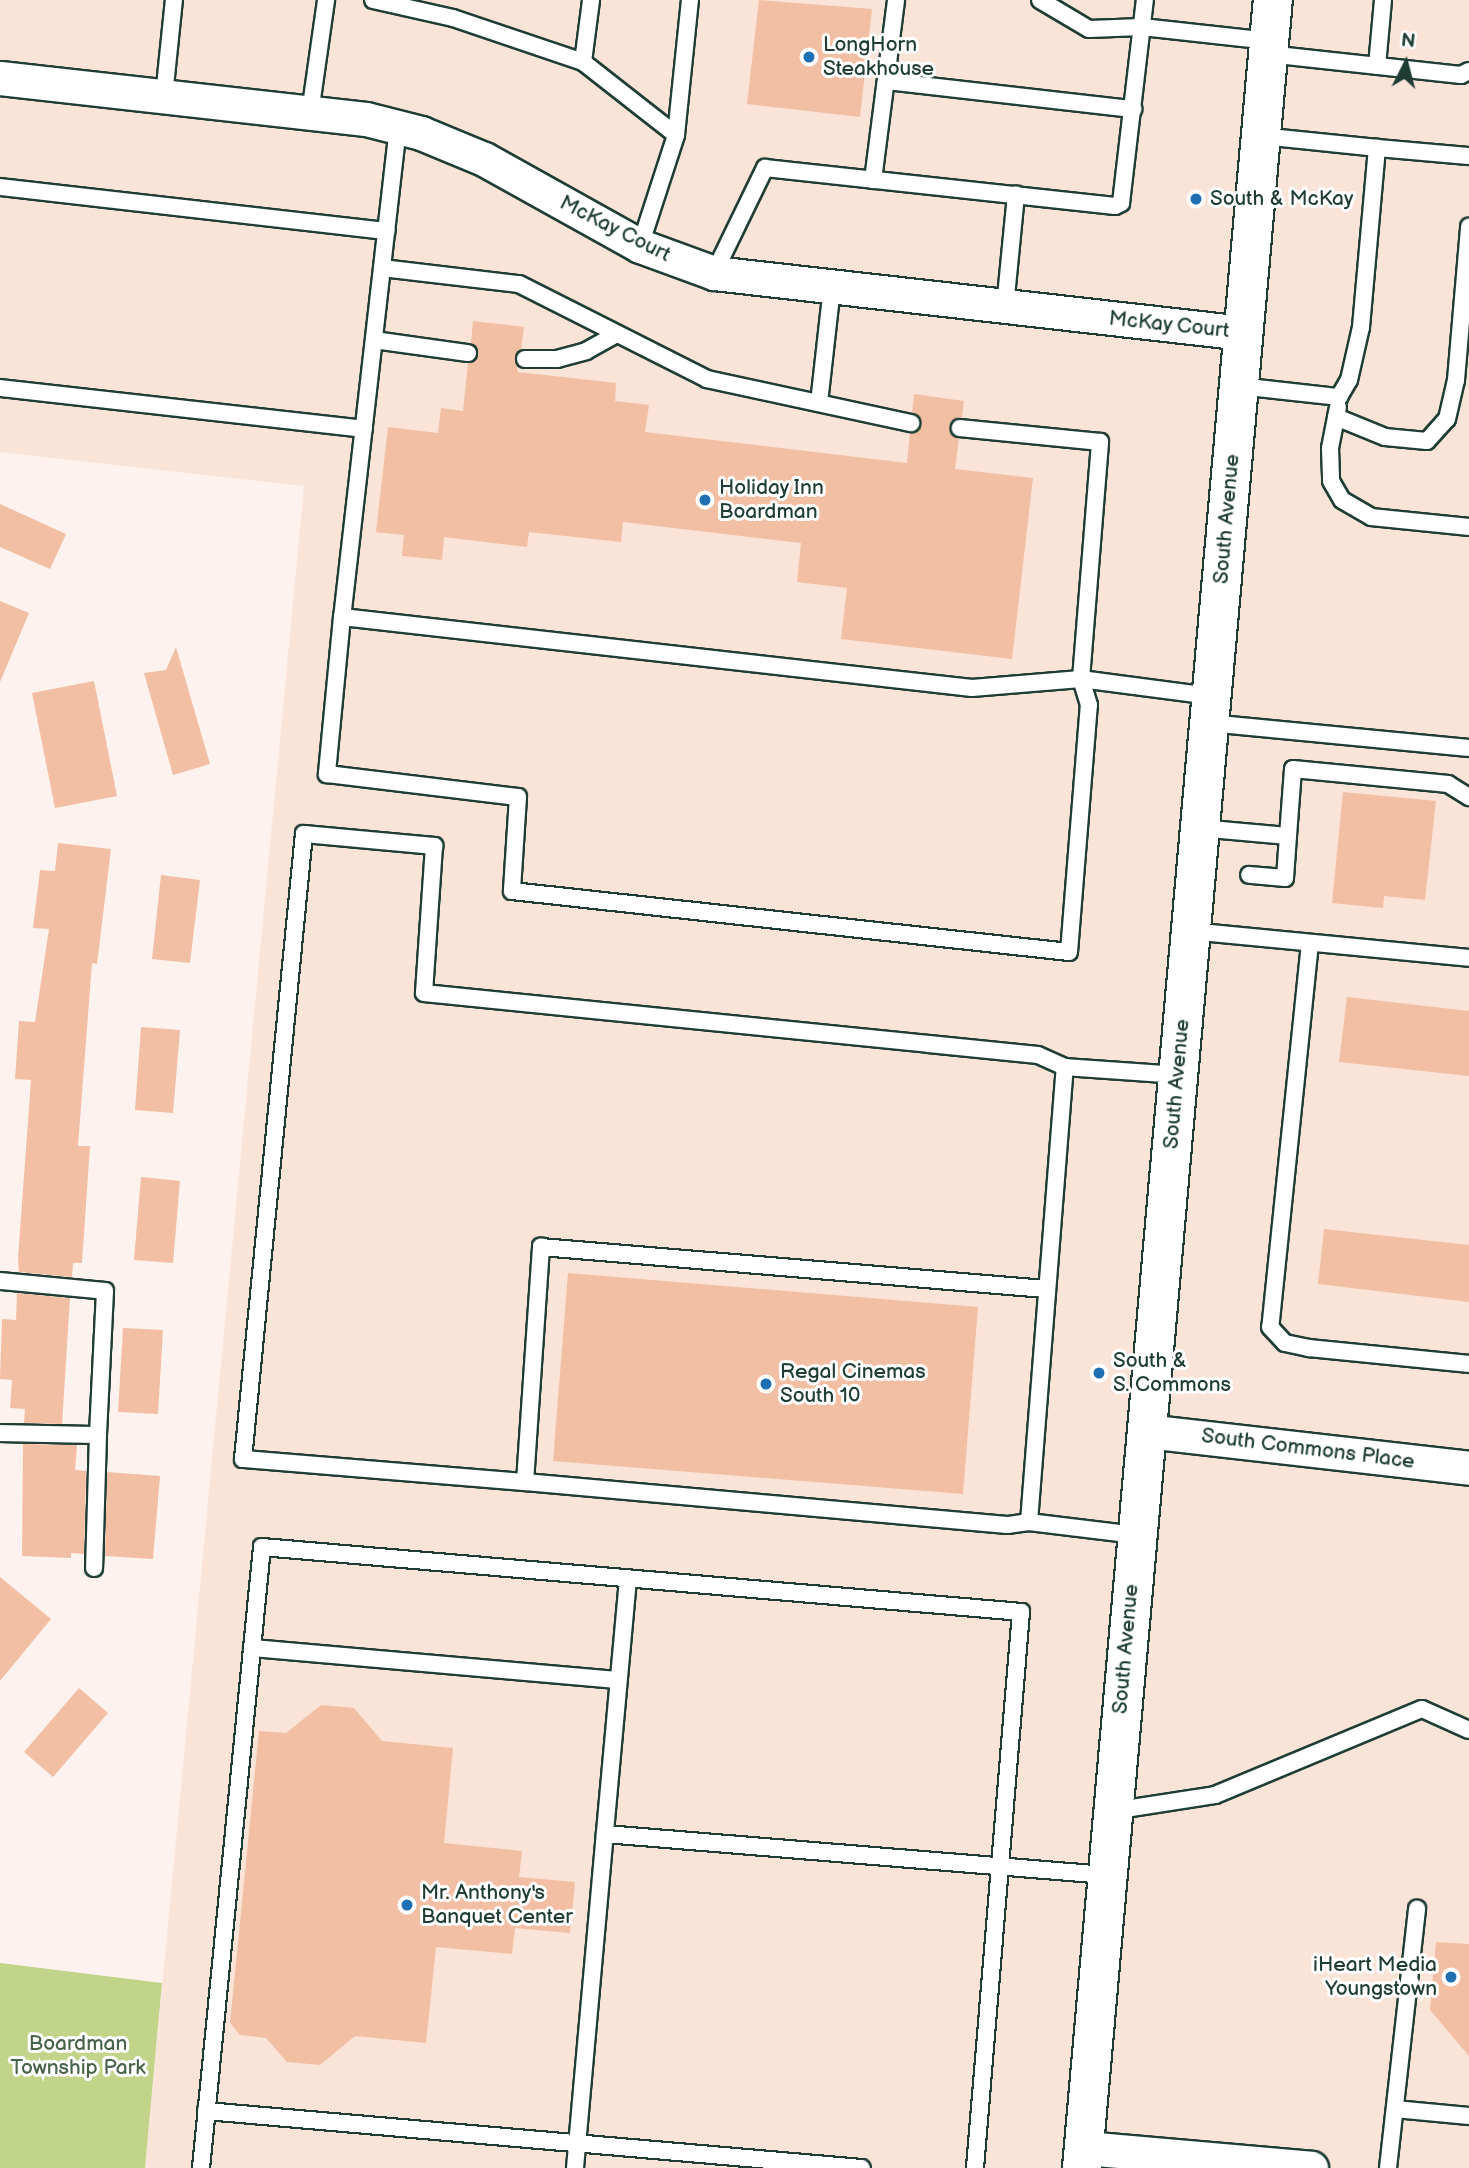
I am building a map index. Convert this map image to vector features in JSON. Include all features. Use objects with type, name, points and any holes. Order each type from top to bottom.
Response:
[{"type":"main road","name":"South Avenue","points":[[1083,2158],[1273,0]]},
{"type":"street","name":"McKay Court","points":[[0,78],[310,113],[398,127],[484,159],[640,246],[715,273],[1244,332]]},
{"type":"street","name":"South Commons Place","points":[[1146,1431],[1469,1468]]},
{"type":"street","points":[[1083,2158],[1311,2168]]},
{"type":"lane","points":[[164,96],[174,0]]},
{"type":"lane","points":[[310,113],[326,0]]},
{"type":"lane","points":[[373,0],[453,18],[583,62],[676,135]]},
{"type":"lane","points":[[583,62],[591,0]]},
{"type":"lane","points":[[640,246],[676,135],[690,0]]},
{"type":"lane","points":[[873,180],[897,0]]},
{"type":"lane","points":[[1040,0],[1088,29],[1142,27],[1377,66],[1461,75],[1469,71]]},
{"type":"lane","points":[[715,273],[765,167],[1115,206],[1121,203],[1145,0]]},
{"type":"lane","points":[[1377,66],[1383,0]]},
{"type":"lane","points":[[886,81],[1133,109]]},
{"type":"lane","points":[[398,127],[342,617],[327,774],[518,797],[512,891],[1069,951],[1089,705],[1080,679],[1100,442],[960,428]]},
{"type":"lane","points":[[1261,136],[1469,156]]},
{"type":"lane","points":[[1377,148],[1361,327],[1349,380],[1339,397],[1331,481],[1342,500],[1371,517],[1469,527]]},
{"type":"lane","points":[[0,187],[387,231]]},
{"type":"lane","points":[[1004,307],[1016,195]]},
{"type":"lane","points":[[1336,417],[1385,437],[1427,441],[1447,419],[1456,380],[1469,227]]},
{"type":"lane","points":[[382,268],[519,284],[708,379],[911,423]]},
{"type":"lane","points":[[819,402],[832,288]]},
{"type":"lane","points":[[525,359],[557,359],[586,351],[617,334]]},
{"type":"lane","points":[[374,340],[468,353]]},
{"type":"lane","points":[[1239,386],[1339,397]]},
{"type":"lane","points":[[0,388],[364,429]]},
{"type":"lane","points":[[342,617],[972,688],[1080,679],[1210,710],[1469,748]]},
{"type":"lane","points":[[1249,875],[1285,878],[1293,769],[1448,784],[1469,797]]},
{"type":"lane","points":[[1199,828],[1288,836]]},
{"type":"lane","points":[[1136,1535],[1029,1522],[1007,1525],[243,1459],[304,834],[434,846],[424,993],[1038,1055],[1065,1067],[1178,1075]]},
{"type":"lane","points":[[1190,931],[1469,958]]},
{"type":"lane","points":[[1310,943],[1270,1327],[1285,1343],[1309,1348],[1469,1364]]},
{"type":"lane","points":[[1029,1522],[1045,1289],[1065,1067]]},
{"type":"lane","points":[[525,1482],[541,1247],[1045,1289]]},
{"type":"lane","points":[[0,1281],[105,1291],[94,1568]]},
{"type":"lane","points":[[0,1433],[99,1435]]},
{"type":"lane","points":[[201,2168],[262,1547],[1021,1612],[975,2168]]},
{"type":"lane","points":[[575,2168],[628,1579]]},
{"type":"lane","points":[[252,1648],[618,1680]]},
{"type":"lane","points":[[1112,1811],[1214,1795],[1422,1709],[1469,1730]]},
{"type":"lane","points":[[605,1833],[1106,1875]]},
{"type":"lane","points":[[1388,2168],[1417,1909]]},
{"type":"lane","points":[[1395,2109],[1469,2116]]},
{"type":"lane","points":[[206,2111],[578,2146],[862,2168]]},
{"type":"shaded area","points":[[0,0],[1469,0],[1469,2168],[145,2168],[304,486],[0,452]]},
{"type":"green space","name":"Boardman Township Park","points":[[0,1963],[162,1983],[145,2168],[0,2168]]},
{"type":"building","name":"LongHorn Steakhouse","points":[[759,0],[872,9],[860,117],[747,104]]},
{"type":"building","name":"Holiday Inn Boardman","points":[[473,321],[524,327],[521,350],[515,358],[518,372],[616,383],[615,401],[649,405],[645,432],[907,463],[910,433],[921,425],[912,413],[914,394],[964,401],[962,418],[950,426],[959,438],[955,469],[1033,478],[1012,659],[841,639],[847,588],[797,582],[801,543],[623,522],[621,542],[529,532],[527,547],[444,537],[442,560],[402,556],[404,535],[376,532],[388,427],[438,433],[441,408],[463,411],[468,363],[478,354],[471,343]]},
{"type":"building","points":[[0,504],[66,534],[50,569],[0,547]]},
{"type":"building","points":[[0,601],[29,613],[0,682]]},
{"type":"building","points":[[176,647],[210,764],[173,775],[144,673],[166,670]]},
{"type":"building","points":[[94,681],[117,796],[55,808],[32,693]]},
{"type":"building","points":[[1343,792],[1436,801],[1425,900],[1384,896],[1383,908],[1332,903]]},
{"type":"building","points":[[58,843],[111,849],[97,964],[92,963],[78,1146],[90,1146],[82,1263],[73,1263],[72,1277],[19,1272],[18,1258],[31,1080],[15,1079],[19,1021],[35,1022],[49,929],[33,928],[40,870],[55,871]]},
{"type":"building","points":[[161,875],[200,880],[190,963],[152,959]]},
{"type":"building","points":[[1347,997],[1469,1011],[1469,1076],[1339,1062]]},
{"type":"building","points":[[141,1027],[180,1030],[173,1113],[135,1110]]},
{"type":"building","points":[[141,1177],[180,1181],[173,1263],[134,1260]]},
{"type":"building","points":[[1324,1229],[1469,1245],[1469,1302],[1318,1284]]},
{"type":"building","name":"Regal Cinemas South 10","points":[[568,1273],[978,1307],[963,1494],[553,1461]]},
{"type":"building","points":[[17,1293],[70,1298],[62,1424],[24,1423],[25,1409],[10,1408],[12,1380],[0,1379],[2,1319],[16,1320]]},
{"type":"building","points":[[123,1328],[163,1330],[158,1414],[118,1412]]},
{"type":"building","points":[[23,1444],[77,1445],[75,1470],[86,1471],[84,1554],[71,1553],[71,1558],[22,1556]]},
{"type":"building","points":[[107,1472],[160,1476],[153,1559],[105,1556]]},
{"type":"building","points":[[0,1577],[51,1619],[0,1681]]},
{"type":"building","points":[[79,1688],[108,1713],[53,1777],[24,1752]]},
{"type":"building","name":"Mr. Anthony's Banquet Center","points":[[321,1705],[354,1708],[382,1741],[453,1748],[444,1843],[522,1851],[519,1877],[575,1882],[570,1933],[515,1928],[512,1954],[436,1947],[426,2043],[355,2036],[320,2065],[287,2062],[266,2038],[240,2035],[230,2023],[259,1731],[286,1733]]},
{"type":"building","name":"iHeart Media Youngstown","points":[[1436,1942],[1469,1944],[1469,2056],[1430,2010]]},
{"type":"place","name":"LongHorn Steakhouse","points":[[809,57]]},
{"type":"place","name":"South & McKay","points":[[1196,199]]},
{"type":"place","name":"Holiday Inn Boardman","points":[[705,500]]},
{"type":"place","name":"South & S. Commons","points":[[1099,1373]]},
{"type":"place","name":"Regal Cinemas South 10","points":[[766,1384]]},
{"type":"place","name":"Mr. Anthony's Banquet Center","points":[[407,1905]]},
{"type":"place","name":"iHeart Media Youngstown","points":[[1451,1977]]}]
